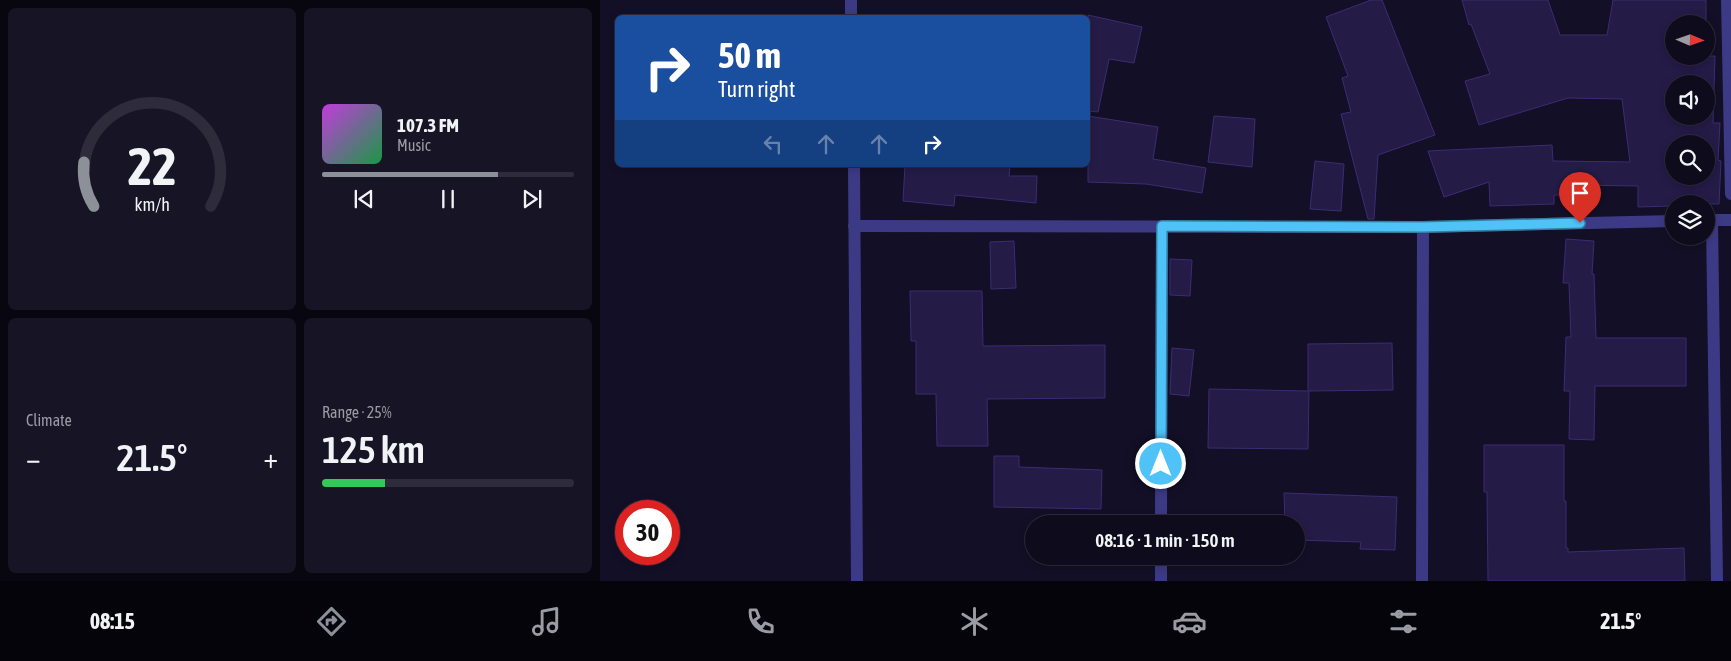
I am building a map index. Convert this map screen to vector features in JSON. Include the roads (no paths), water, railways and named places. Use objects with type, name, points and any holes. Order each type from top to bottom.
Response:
[{"type":"street","points":[[851,0],[851,15]]},
{"type":"street","points":[[1727,0],[1731,194]]},
{"type":"street","points":[[854,167],[857,581]]},
{"type":"street","points":[[1715,220],[1731,220]]},
{"type":"street","points":[[854,226],[1423,227],[1665,221]]},
{"type":"street","points":[[1161,515],[1162,226]]},
{"type":"street","points":[[1422,581],[1423,227]]},
{"type":"street","points":[[1709,245],[1716,581]]},
{"type":"street","points":[[1161,565],[1161,581]]}]
